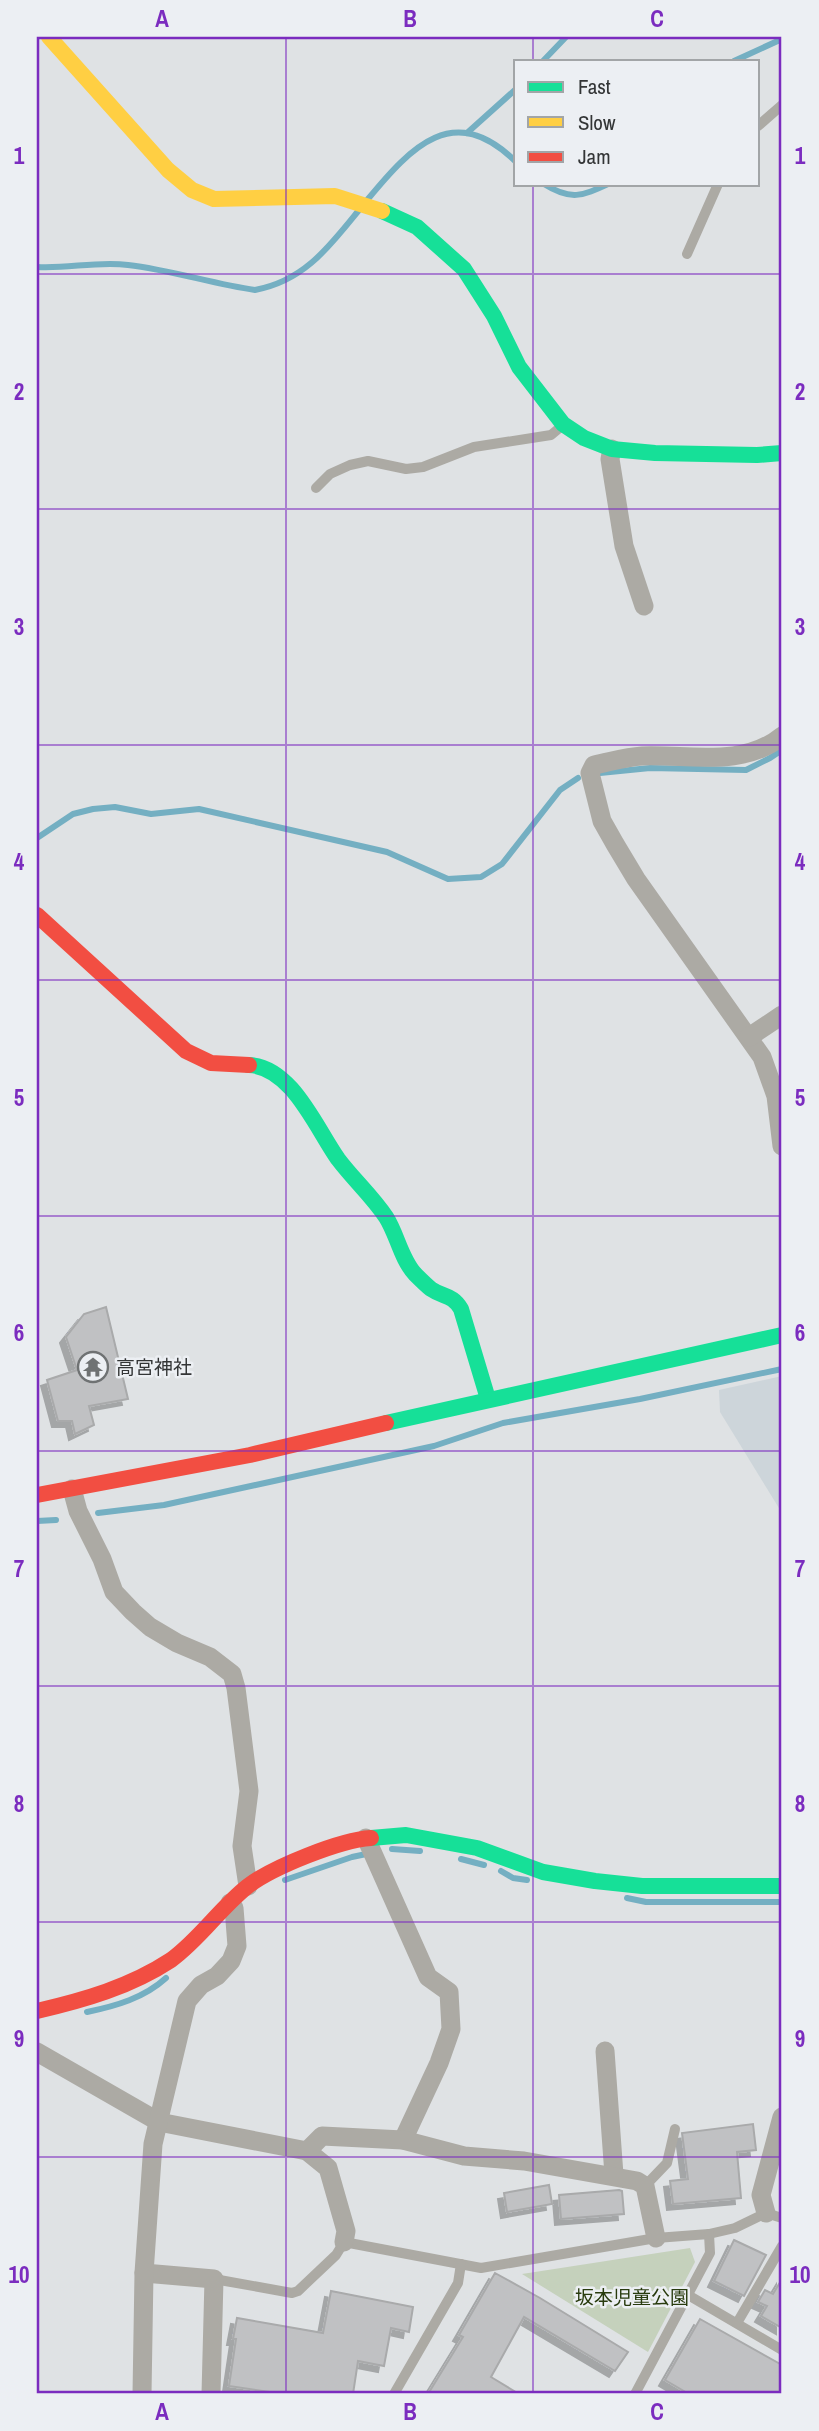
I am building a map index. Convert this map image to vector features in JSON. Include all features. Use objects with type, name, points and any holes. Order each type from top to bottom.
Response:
[{"type":"street","points":[[59,40],[168,170],[192,190],[214,199],[335,196],[375,208],[417,227],[464,269],[494,316],[519,367],[563,424],[584,438],[612,449],[654,453],[782,453]]},
{"type":"street","points":[[612,449],[610,459],[624,545],[644,606]]},
{"type":"street","points":[[782,736],[771,746],[747,755],[640,756],[594,765],[590,773],[602,821],[636,880],[762,1057],[776,1097],[782,1146]]},
{"type":"street","points":[[37,915],[186,1051],[211,1063],[257,1065],[276,1074],[290,1086],[339,1160],[363,1186],[387,1220],[413,1272],[431,1289],[455,1299],[461,1309],[488,1399]]},
{"type":"street","points":[[749,1037],[782,1015]]},
{"type":"street","points":[[37,1495],[250,1455],[488,1399],[782,1335]]},
{"type":"street","points":[[72,1489],[78,1511],[102,1559],[114,1592],[150,1627],[177,1643],[210,1657],[232,1674],[249,1791],[242,1846],[247,1886]]},
{"type":"street","points":[[37,2011],[118,1989],[151,1973],[175,1957],[247,1886],[290,1862],[366,1838],[406,1835],[477,1848],[543,1871],[642,1886],[782,1886]]},
{"type":"street","points":[[366,1838],[428,1978],[449,1992],[451,2029],[439,2063],[403,2140]]},
{"type":"street","points":[[142,2394],[144,2273],[153,2144],[187,2001],[201,1985],[216,1976],[231,1961],[237,1946],[234,1908],[230,1903]]},
{"type":"street","points":[[605,2051],[614,2175]]},
{"type":"street","points":[[37,2052],[159,2122],[307,2151],[328,2168],[346,2231],[344,2242]]},
{"type":"street","points":[[774,2215],[761,2195],[782,2117]]},
{"type":"street","points":[[307,2151],[322,2136],[403,2140],[464,2156],[524,2161],[614,2175],[645,2186],[656,2238]]},
{"type":"street","points":[[144,2273],[214,2279],[211,2394]]},
{"type":"lane","points":[[760,124],[782,104]]},
{"type":"lane","points":[[687,254],[717,186]]},
{"type":"lane","points":[[316,488],[330,474],[350,465],[368,461],[405,469],[423,467],[474,447],[551,435],[563,424]]},
{"type":"lane","points":[[645,2186],[667,2163],[675,2129]]},
{"type":"lane","points":[[214,2279],[292,2293],[298,2291],[335,2255],[344,2242],[481,2268],[656,2238],[709,2234],[774,2215]]},
{"type":"lane","points":[[635,2394],[710,2253],[709,2234]]},
{"type":"lane","points":[[737,2323],[782,2246]]},
{"type":"lane","points":[[394,2394],[458,2283],[461,2264]]},
{"type":"lane","points":[[688,2295],[782,2350]]},
{"type":"shaded area","points":[[782,1376],[782,1513],[720,1412],[719,1390]]},
{"type":"green space","name":"坂本児童公園","points":[[690,2248],[695,2262],[648,2352],[522,2274]]},
{"type":"building","points":[[106,1307],[128,1399],[89,1406],[94,1425],[75,1434],[72,1421],[58,1421],[47,1380],[77,1370],[66,1337],[84,1314]]},
{"type":"building","points":[[753,2124],[756,2150],[737,2152],[741,2198],[673,2204],[670,2181],[688,2179],[682,2133]]},
{"type":"building","points":[[549,2185],[552,2204],[507,2212],[504,2193]]},
{"type":"building","points":[[622,2191],[624,2214],[561,2219],[559,2195]]},
{"type":"building","points":[[734,2240],[766,2255],[744,2296],[714,2281]]},
{"type":"building","points":[[495,2273],[628,2352],[615,2371],[524,2317],[491,2377],[519,2394],[428,2394],[463,2337],[459,2335]]},
{"type":"building","points":[[782,2279],[782,2328],[761,2316],[767,2306],[758,2302],[765,2290],[773,2294]]},
{"type":"building","points":[[331,2291],[413,2307],[409,2332],[391,2328],[384,2366],[358,2361],[353,2394],[284,2394],[229,2386],[237,2318],[323,2333]]},
{"type":"building","points":[[700,2319],[782,2365],[782,2394],[689,2394],[665,2380]]},
{"type":"waterway","points":[[544,60],[566,37]]},
{"type":"waterway","points":[[736,60],[782,39]]},
{"type":"waterway","points":[[467,133],[514,91]]},
{"type":"waterway","points":[[368,199],[417,148],[435,138],[453,133],[473,134],[494,144],[514,160]]},
{"type":"waterway","points":[[548,186],[569,195],[583,194],[603,186]]},
{"type":"waterway","points":[[37,267],[128,265],[255,290],[288,279],[314,261],[359,210]]},
{"type":"waterway","points":[[600,773],[650,768],[746,770],[782,750]]},
{"type":"waterway","points":[[37,838],[73,814],[93,809],[115,807],[151,814],[199,809],[387,852],[448,879],[481,877],[502,864],[560,790],[578,778]]},
{"type":"waterway","points":[[98,1513],[164,1505],[434,1446],[503,1423],[640,1399],[782,1369]]},
{"type":"waterway","points":[[37,1521],[56,1520]]},
{"type":"waterway","points":[[392,1849],[420,1851]]},
{"type":"waterway","points":[[285,1880],[371,1853]]},
{"type":"waterway","points":[[461,1859],[484,1865]]},
{"type":"waterway","points":[[501,1871],[513,1878],[527,1880]]},
{"type":"waterway","points":[[627,1898],[646,1902],[782,1902]]},
{"type":"waterway","points":[[87,2012],[129,2000],[166,1978]]},
{"type":"traffic: fast","points":[[382,211],[417,227],[464,269],[494,316],[519,367],[563,424],[584,438],[612,449],[655,453],[782,453]]},
{"type":"traffic: fast","points":[[249,1065],[264,1068],[290,1087],[312,1116],[338,1159],[386,1217],[410,1268],[431,1289],[458,1304],[488,1399]]},
{"type":"traffic: fast","points":[[386,1423],[782,1335]]},
{"type":"traffic: fast","points":[[371,1838],[406,1835],[477,1848],[543,1872],[595,1881],[642,1886],[782,1886]]},
{"type":"traffic: slow","points":[[49,37],[168,170],[192,190],[214,199],[335,196],[382,211]]},
{"type":"traffic: jam","points":[[37,915],[186,1051],[211,1063],[249,1065]]},
{"type":"traffic: jam","points":[[37,1495],[250,1455],[386,1423]]},
{"type":"traffic: jam","points":[[37,2011],[89,1997],[139,1978],[181,1952],[238,1895],[259,1879],[325,1849],[371,1838]]},
{"type":"place","name":"高宮神社","points":[[93,1367]]}]
